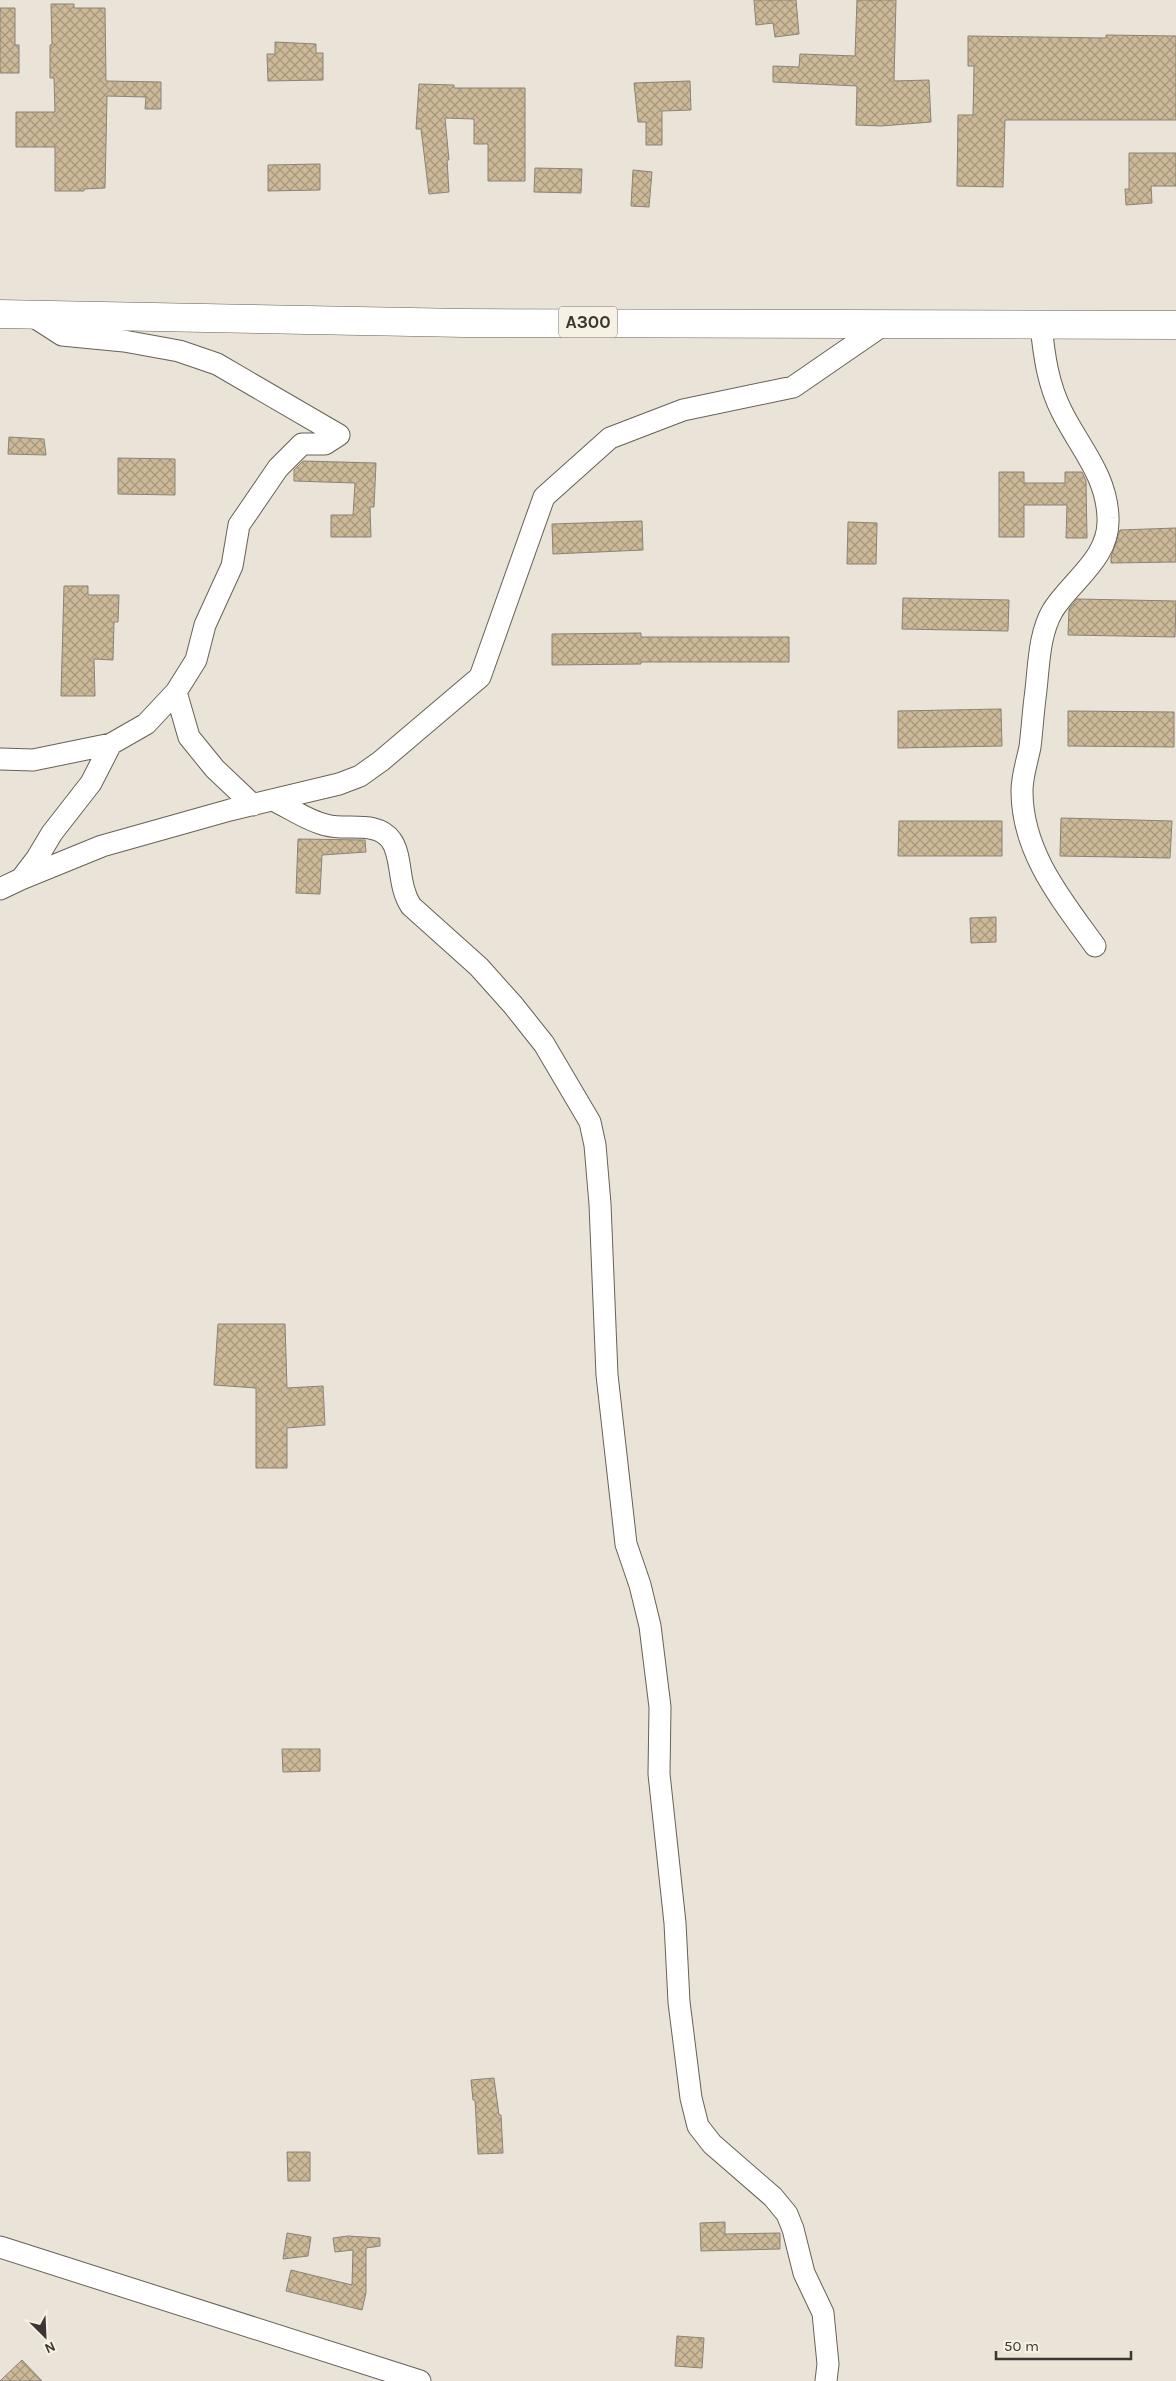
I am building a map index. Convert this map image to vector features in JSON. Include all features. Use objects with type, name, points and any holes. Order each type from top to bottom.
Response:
[{"type":"highway","name":"A300","points":[[0,314],[464,323],[1176,325]]},
{"type":"street","points":[[0,759],[32,760],[111,744],[146,724],[176,692],[196,660],[205,625],[232,566],[239,525],[278,468],[302,444],[325,444],[339,435],[217,364],[179,351],[62,335],[32,315]]},
{"type":"street","points":[[0,888],[102,846],[339,784],[360,776],[381,761],[480,677],[544,496],[610,438],[683,410],[793,387],[886,323]]},
{"type":"street","points":[[1041,325],[1045,362],[1050,383],[1062,412],[1102,482],[1109,520],[1104,540],[1096,559],[1054,609],[1046,624],[1041,645],[1030,747],[1023,782],[1023,805],[1035,854],[1058,894],[1095,946]]},
{"type":"street","points":[[176,692],[189,737],[216,769],[253,805]]},
{"type":"street","points":[[21,879],[37,858],[52,833],[91,783],[111,744]]},
{"type":"street","points":[[274,800],[324,825],[344,828],[365,826],[382,833],[391,840],[397,855],[404,896],[411,906],[479,967],[514,1005],[544,1044],[590,1122],[596,1145],[600,1204],[607,1375],[626,1544],[640,1585],[650,1626],[660,1707],[659,1774],[675,1923],[679,2002],[691,2098],[698,2126],[712,2144],[773,2197],[787,2214],[793,2229],[804,2273],[823,2313],[828,2364],[826,2381]]},
{"type":"street","points":[[0,2247],[420,2381]]},
{"type":"building","points":[[754,0],[796,0],[799,34],[775,37],[773,23],[756,25]]},
{"type":"building","points":[[857,0],[896,0],[894,81],[929,80],[931,122],[881,126],[856,125],[857,86],[773,82],[773,66],[799,67],[800,54],[855,56]]},
{"type":"building","points":[[51,4],[74,4],[74,8],[105,8],[106,81],[161,82],[161,109],[145,109],[146,97],[107,96],[105,188],[84,189],[84,191],[55,191],[55,147],[16,147],[16,112],[55,112],[54,78],[50,78],[50,45],[52,45]]},
{"type":"building","points":[[0,8],[15,8],[15,45],[19,45],[19,73],[0,73]]},
{"type":"building","points":[[1106,35],[1176,36],[1176,120],[1005,120],[1003,187],[957,186],[958,115],[973,115],[974,66],[968,66],[968,36],[1106,38]]},
{"type":"building","points":[[275,42],[316,44],[316,53],[323,53],[323,80],[268,81],[267,54],[275,54]]},
{"type":"building","points":[[690,81],[691,110],[662,111],[662,145],[646,145],[646,122],[638,122],[634,83]]},
{"type":"building","points":[[419,84],[454,85],[454,88],[525,88],[525,181],[488,181],[488,144],[474,144],[474,119],[445,118],[449,160],[447,160],[449,192],[429,194],[421,129],[416,129]]},
{"type":"building","points":[[1129,153],[1176,153],[1176,186],[1151,186],[1152,203],[1126,205],[1125,189],[1129,189]]},
{"type":"building","points":[[320,164],[320,190],[268,191],[268,165]]},
{"type":"building","points":[[535,168],[582,169],[581,193],[534,192]]},
{"type":"building","points":[[633,170],[652,172],[649,207],[631,206]]},
{"type":"building","points":[[9,437],[44,439],[46,455],[8,454]]},
{"type":"building","points":[[118,458],[175,459],[175,495],[118,494]]},
{"type":"building","points":[[303,461],[376,463],[374,507],[370,507],[371,537],[331,537],[331,515],[353,515],[355,483],[294,481],[294,470]]},
{"type":"building","points":[[999,472],[1024,472],[1024,483],[1065,483],[1065,472],[1082,472],[1086,481],[1087,538],[1066,538],[1067,505],[1024,505],[1024,537],[999,537]]},
{"type":"building","points":[[642,521],[643,550],[553,554],[552,524]]},
{"type":"building","points":[[848,522],[877,523],[876,564],[847,564]]},
{"type":"building","points":[[1176,528],[1176,562],[1111,563],[1111,557],[1120,530]]},
{"type":"building","points":[[64,586],[88,586],[88,595],[119,595],[118,622],[114,622],[113,660],[94,659],[95,696],[61,696]]},
{"type":"building","points":[[903,598],[1009,600],[1008,631],[902,629]]},
{"type":"building","points":[[1077,599],[1176,601],[1175,637],[1068,635],[1069,609]]},
{"type":"building","points":[[641,633],[641,637],[789,637],[789,662],[641,662],[641,664],[552,665],[552,634]]},
{"type":"building","points":[[1001,709],[1002,746],[898,748],[898,711]]},
{"type":"building","points":[[1068,711],[1174,712],[1174,747],[1068,746]]},
{"type":"building","points":[[1061,818],[1172,821],[1170,858],[1060,856]]},
{"type":"building","points":[[899,821],[1002,821],[1002,856],[898,856]]},
{"type":"building","points":[[298,839],[365,840],[366,852],[322,855],[320,894],[296,893]]},
{"type":"building","points":[[996,917],[996,942],[971,943],[970,918]]},
{"type":"building","points":[[218,1324],[285,1324],[287,1388],[323,1386],[325,1425],[287,1428],[287,1468],[256,1468],[256,1388],[214,1385]]},
{"type":"building","points":[[282,1749],[320,1749],[320,1771],[283,1772]]},
{"type":"building","points":[[494,2078],[499,2115],[501,2115],[503,2153],[478,2154],[475,2100],[473,2100],[471,2080]]},
{"type":"building","points":[[287,2152],[310,2152],[310,2181],[288,2181]]},
{"type":"building","points":[[725,2222],[725,2234],[780,2233],[780,2249],[701,2251],[700,2223]]},
{"type":"building","points":[[287,2233],[311,2237],[308,2256],[283,2259]]},
{"type":"building","points":[[348,2236],[380,2238],[380,2246],[366,2248],[366,2293],[362,2310],[286,2291],[291,2270],[352,2285],[353,2250],[335,2252],[333,2238]]},
{"type":"building","points":[[677,2336],[704,2338],[702,2368],[675,2366]]},
{"type":"building","points":[[22,2360],[42,2381],[0,2381]]}]
